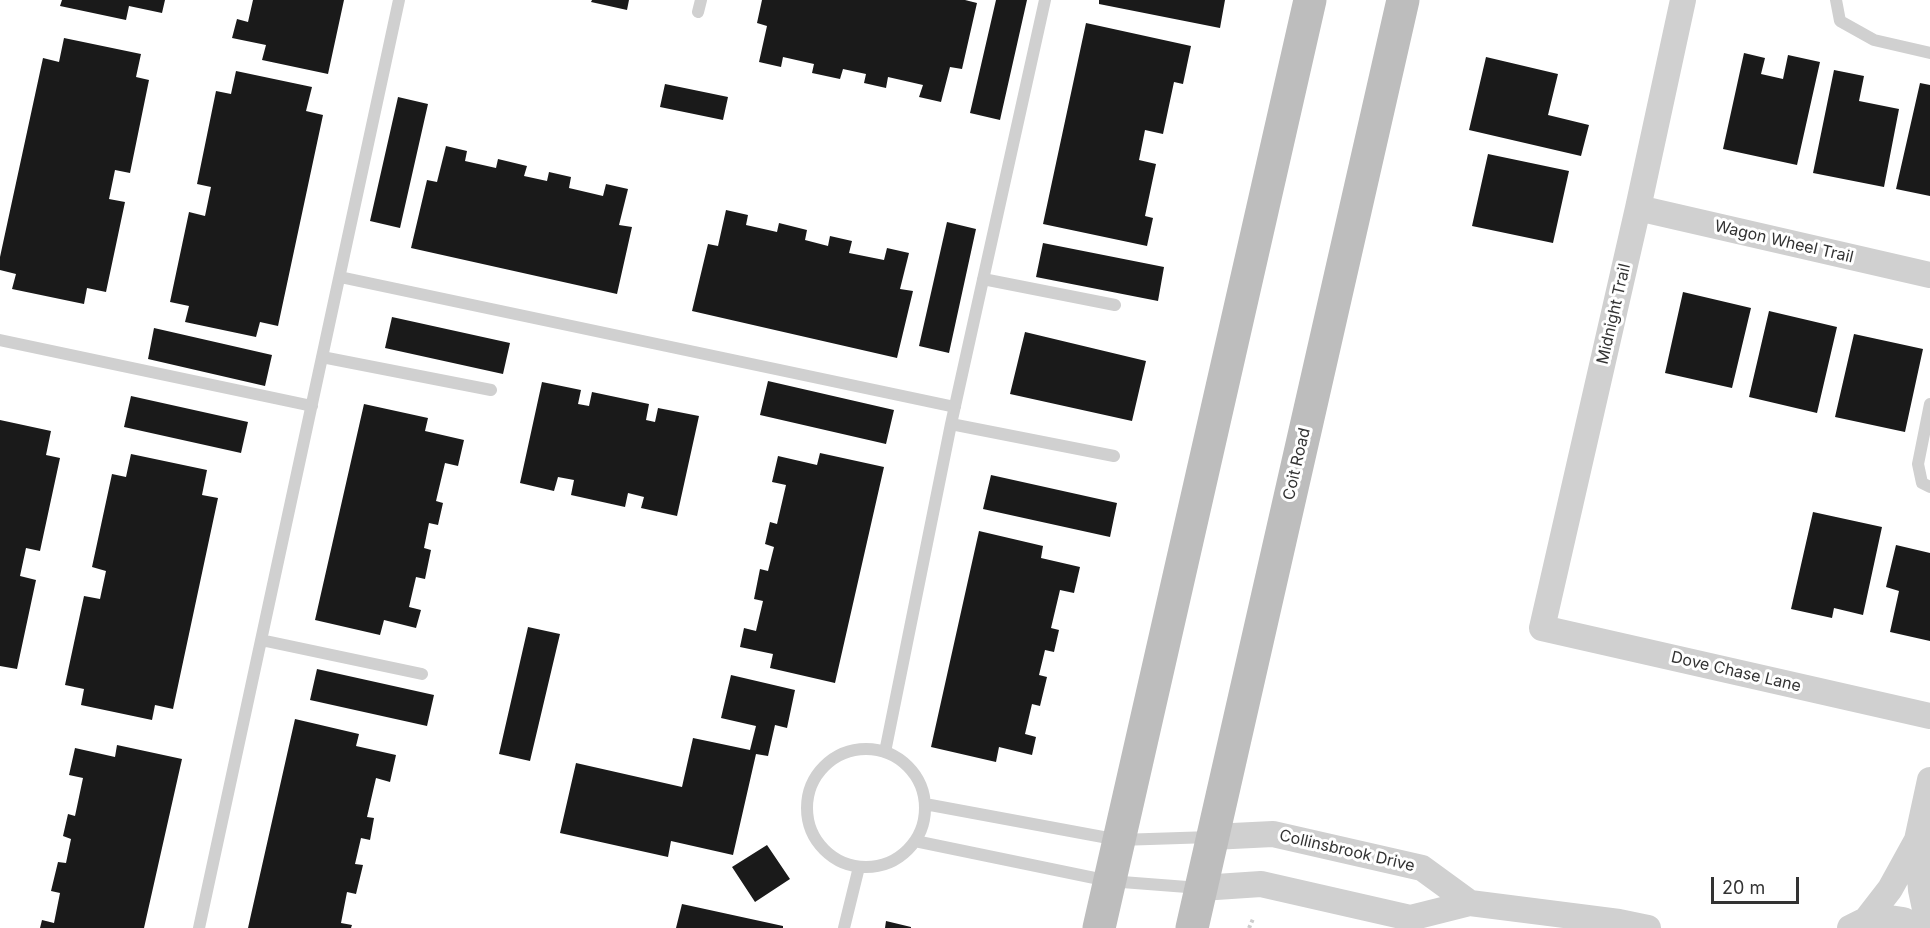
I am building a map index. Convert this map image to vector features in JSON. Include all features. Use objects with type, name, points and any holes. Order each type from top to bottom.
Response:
[{"type":"main road","points":[[1099,928],[1310,0]]},
{"type":"main road","name":"Coit Road","points":[[1192,928],[1403,0]]},
{"type":"street","name":"Midnight Trail","points":[[1542,628],[1683,0]]},
{"type":"street","name":"Wagon Wheel Trail","points":[[1638,208],[1930,275]]},
{"type":"street","name":"Dove Chase Lane","points":[[1542,628],[1930,716]]},
{"type":"street","points":[[1856,925],[1890,889],[1917,840],[1930,780]]},
{"type":"street","name":"Collinsbrook Drive","points":[[1212,837],[1273,834],[1422,868],[1470,903]]},
{"type":"street","points":[[1917,840],[1921,890],[1929,928]]},
{"type":"street","name":"Collinsbrook Drive","points":[[1201,888],[1262,884],[1410,918],[1470,903],[1648,928]]},
{"type":"street","points":[[1856,925],[1891,918],[1903,920],[1919,928]]},
{"type":"lane","points":[[199,928],[399,0]]},
{"type":"lane","points":[[885,752],[951,424],[1045,0]]},
{"type":"lane","points":[[1836,0],[1840,21],[1848,26],[1874,40],[1930,52]]},
{"type":"lane","points":[[340,277],[955,406]]},
{"type":"lane","points":[[983,279],[1114,305]]},
{"type":"lane","points":[[0,340],[312,406]]},
{"type":"lane","points":[[322,357],[491,390]]},
{"type":"lane","points":[[1930,404],[1918,464],[1922,483],[1930,487]]},
{"type":"lane","points":[[951,424],[1114,456]]},
{"type":"lane","points":[[261,640],[422,675]]},
{"type":"lane","points":[[868,749],[885,752],[901,760],[913,772],[922,787],[925,804],[924,821],[915,842],[900,857],[873,867],[859,867],[841,862],[826,852],[815,838],[808,821],[807,803],[811,786],[820,771],[833,759],[850,751],[868,749]]},
{"type":"lane","points":[[925,804],[1119,840],[1212,837]]},
{"type":"lane","points":[[915,842],[1109,881],[1201,888]]},
{"type":"lane","points":[[844,928],[859,867]]},
{"type":"path","points":[[1249,928],[1253,919]]},
{"type":"building","points":[[62,0],[165,0],[162,13],[129,6],[126,20],[60,6]]},
{"type":"building","points":[[253,0],[344,0],[328,74],[262,60],[266,45],[232,38],[237,19],[248,22]]},
{"type":"building","points":[[592,0],[629,0],[627,10],[591,2]]},
{"type":"building","points":[[762,0],[965,0],[977,3],[962,69],[950,67],[941,102],[919,97],[923,85],[888,77],[886,88],[864,83],[866,74],[843,69],[840,79],[812,73],[814,64],[783,57],[781,67],[759,62],[767,26],[757,23]]},
{"type":"building","points":[[996,0],[1027,0],[1000,120],[970,113]]},
{"type":"building","points":[[1099,0],[1225,0],[1220,28],[1099,4]]},
{"type":"building","points":[[1086,23],[1191,46],[1183,84],[1174,82],[1163,134],[1145,130],[1139,160],[1156,164],[1145,216],[1153,218],[1147,246],[1043,224]]},
{"type":"building","points":[[64,38],[141,54],[136,77],[149,80],[130,173],[115,170],[109,199],[125,202],[106,292],[87,288],[84,304],[12,289],[16,274],[0,270],[0,257],[43,58],[59,62]]},
{"type":"building","points":[[1744,53],[1765,58],[1761,74],[1783,79],[1788,55],[1820,62],[1797,165],[1723,149]]},
{"type":"building","points":[[1486,57],[1558,74],[1548,115],[1589,125],[1581,156],[1469,130]]},
{"type":"building","points":[[1834,70],[1864,76],[1859,101],[1899,109],[1884,187],[1813,173]]},
{"type":"building","points":[[236,71],[312,87],[306,111],[323,115],[278,326],[260,322],[256,337],[185,322],[189,306],[170,302],[189,212],[205,216],[211,187],[197,184],[216,91],[231,94]]},
{"type":"building","points":[[1920,83],[1930,85],[1930,196],[1896,189]]},
{"type":"building","points":[[665,84],[728,97],[723,120],[660,107]]},
{"type":"building","points":[[398,97],[428,104],[400,228],[370,221]]},
{"type":"building","points":[[446,146],[467,151],[465,161],[496,168],[498,159],[527,166],[524,176],[547,181],[549,172],[571,177],[569,188],[603,196],[606,184],[628,189],[619,225],[632,227],[617,294],[411,248],[427,180],[437,182]]},
{"type":"building","points":[[1488,154],[1569,171],[1553,243],[1472,226]]},
{"type":"building","points":[[726,210],[748,215],[746,225],[777,232],[779,223],[807,230],[805,240],[828,246],[830,236],[852,241],[849,253],[884,260],[887,248],[909,253],[900,289],[913,291],[897,358],[692,311],[708,244],[718,246]]},
{"type":"building","points":[[947,222],[976,229],[949,353],[919,346]]},
{"type":"building","points":[[1043,243],[1164,267],[1158,301],[1036,277]]},
{"type":"building","points":[[1683,292],[1751,308],[1732,388],[1665,373]]},
{"type":"building","points":[[1769,311],[1837,327],[1817,413],[1749,397]]},
{"type":"building","points":[[392,317],[510,343],[503,374],[385,348]]},
{"type":"building","points":[[154,328],[272,355],[265,386],[148,359]]},
{"type":"building","points":[[1025,332],[1146,361],[1132,421],[1010,394]]},
{"type":"building","points":[[1854,334],[1923,349],[1905,432],[1835,417]]},
{"type":"building","points":[[768,381],[894,410],[886,444],[760,415]]},
{"type":"building","points":[[542,382],[581,390],[578,404],[589,406],[592,392],[649,404],[646,420],[655,422],[658,408],[699,416],[677,516],[641,508],[644,497],[628,493],[625,507],[571,495],[574,480],[558,477],[554,491],[520,483]]},
{"type":"building","points":[[131,396],[248,422],[241,453],[124,427]]},
{"type":"building","points":[[364,404],[428,418],[425,431],[464,440],[458,466],[445,463],[436,501],[443,503],[438,525],[429,523],[424,548],[431,550],[425,579],[416,577],[409,607],[421,610],[416,628],[384,620],[380,635],[315,620]]},
{"type":"building","points":[[0,420],[51,431],[46,455],[60,458],[40,551],[26,548],[20,576],[36,580],[17,669],[0,666]]},
{"type":"building","points":[[820,453],[884,467],[835,683],[770,668],[773,654],[740,647],[744,628],[756,631],[763,601],[754,599],[760,569],[768,571],[774,547],[765,544],[770,522],[777,524],[786,485],[772,482],[778,456],[817,465]]},
{"type":"building","points":[[131,454],[207,470],[202,495],[218,498],[173,709],[155,705],[152,720],[81,705],[84,689],[65,685],[84,596],[100,599],[106,571],[92,567],[112,474],[126,477]]},
{"type":"building","points":[[991,475],[1117,503],[1110,537],[983,509]]},
{"type":"building","points":[[1813,512],[1882,527],[1863,615],[1834,608],[1832,618],[1791,609]]},
{"type":"building","points":[[979,531],[1043,546],[1041,558],[1080,567],[1074,593],[1060,590],[1051,628],[1059,630],[1054,652],[1045,650],[1039,675],[1047,677],[1040,706],[1032,704],[1025,734],[1036,737],[1032,755],[999,747],[996,762],[931,747]]},
{"type":"building","points":[[1896,545],[1930,553],[1930,641],[1890,632],[1899,591],[1886,587]]},
{"type":"building","points":[[528,627],[560,634],[530,761],[499,754]]},
{"type":"building","points":[[317,669],[434,695],[427,726],[310,700]]},
{"type":"building","points":[[731,675],[795,690],[787,728],[775,725],[768,756],[756,754],[733,855],[671,841],[668,857],[560,833],[576,763],[682,787],[693,738],[750,750],[756,726],[721,718]]},
{"type":"building","points":[[295,719],[359,734],[356,746],[396,755],[390,782],[376,778],[367,817],[374,818],[370,840],[361,838],[355,864],[363,865],[356,894],[347,892],[341,923],[352,925],[351,928],[248,928]]},
{"type":"building","points":[[117,745],[182,759],[144,928],[40,928],[42,920],[54,923],[60,893],[51,891],[58,862],[66,863],[71,839],[63,836],[68,814],[75,816],[83,778],[69,775],[75,748],[115,757]]},
{"type":"building","points":[[767,845],[790,879],[755,902],[732,867]]},
{"type":"building","points":[[682,904],[783,926],[783,928],[676,928]]},
{"type":"building","points":[[886,921],[911,927],[911,928],[885,928]]}]
